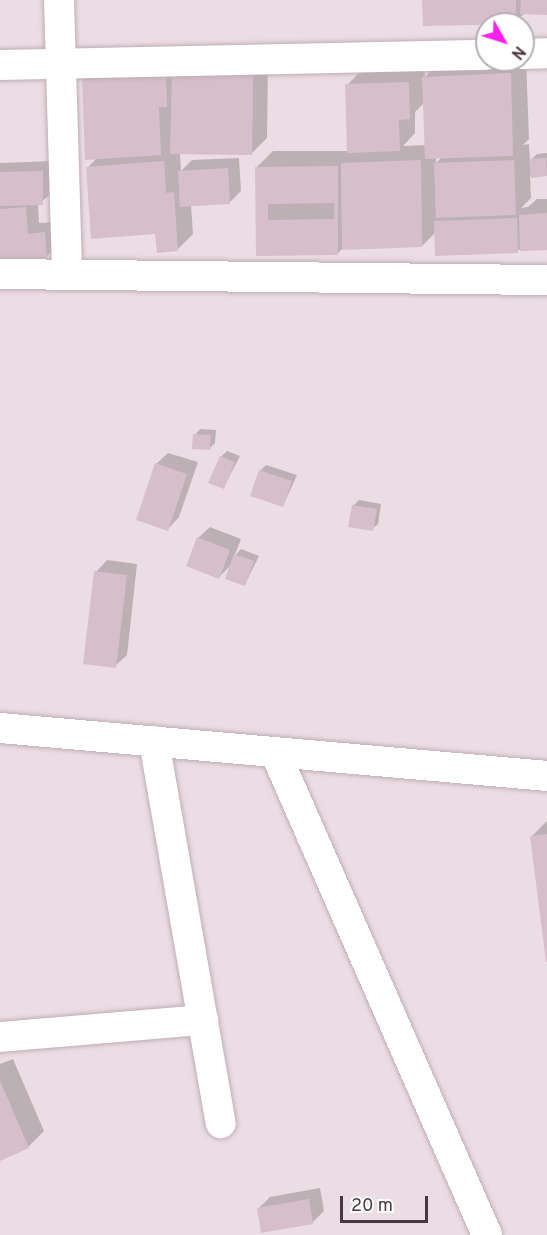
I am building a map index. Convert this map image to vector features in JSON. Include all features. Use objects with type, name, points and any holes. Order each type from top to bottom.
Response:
[{"type":"street","points":[[59,0],[67,273]]},
{"type":"street","points":[[0,65],[475,55]]},
{"type":"street","points":[[0,274],[547,280]]},
{"type":"street","points":[[0,728],[547,776]]},
{"type":"street","points":[[153,741],[221,1123]]},
{"type":"street","points":[[275,752],[487,1235]]},
{"type":"street","points":[[0,1037],[203,1020]]},
{"type":"shaded area","points":[[0,0],[547,0],[547,1235],[0,1235]]},
{"type":"building","points":[[422,0],[516,0],[516,12],[475,12],[475,25],[423,26]]},
{"type":"building","points":[[521,0],[547,0],[547,15],[520,12]]},
{"type":"building","points":[[511,73],[513,156],[425,159],[422,77]]},
{"type":"building","points":[[172,74],[253,75],[252,155],[170,154]]},
{"type":"building","points":[[166,75],[167,107],[159,107],[161,155],[85,160],[82,80]]},
{"type":"building","points":[[409,82],[410,119],[399,120],[400,151],[347,153],[345,84]]},
{"type":"building","points":[[546,158],[547,176],[531,178],[529,159]]},
{"type":"building","points":[[421,160],[422,247],[342,250],[341,163]]},
{"type":"building","points":[[514,160],[516,215],[436,218],[434,163]]},
{"type":"building","points":[[164,161],[166,193],[174,192],[178,251],[157,253],[155,234],[91,239],[86,167]]},
{"type":"building","points":[[338,166],[338,255],[256,256],[255,167]],"holes":[[[334,203],[334,219],[268,220],[268,204]]]},
{"type":"building","points":[[228,168],[230,204],[180,207],[178,171]]},
{"type":"building","points":[[43,171],[43,205],[0,206],[0,172]]},
{"type":"building","points":[[26,207],[28,234],[45,232],[47,259],[0,262],[0,209]]},
{"type":"building","points":[[547,213],[547,250],[520,251],[519,215]]},
{"type":"building","points":[[517,218],[518,253],[435,256],[434,221]]},
{"type":"building","points":[[193,434],[211,435],[210,450],[192,449]]},
{"type":"building","points":[[220,456],[235,462],[224,489],[208,483]]},
{"type":"building","points":[[155,463],[187,474],[168,531],[136,520]]},
{"type":"building","points":[[259,470],[292,481],[283,507],[250,496]]},
{"type":"building","points":[[352,505],[377,509],[373,531],[348,527]]},
{"type":"building","points":[[197,537],[230,550],[219,579],[186,566]]},
{"type":"building","points":[[234,554],[254,561],[245,586],[225,579]]},
{"type":"building","points":[[94,571],[127,575],[116,668],[83,664]]},
{"type":"building","points":[[547,834],[547,962],[546,962],[530,836]]},
{"type":"building","points":[[0,1081],[29,1148],[0,1161]]},
{"type":"building","points":[[309,1199],[313,1224],[261,1233],[257,1208]]}]
